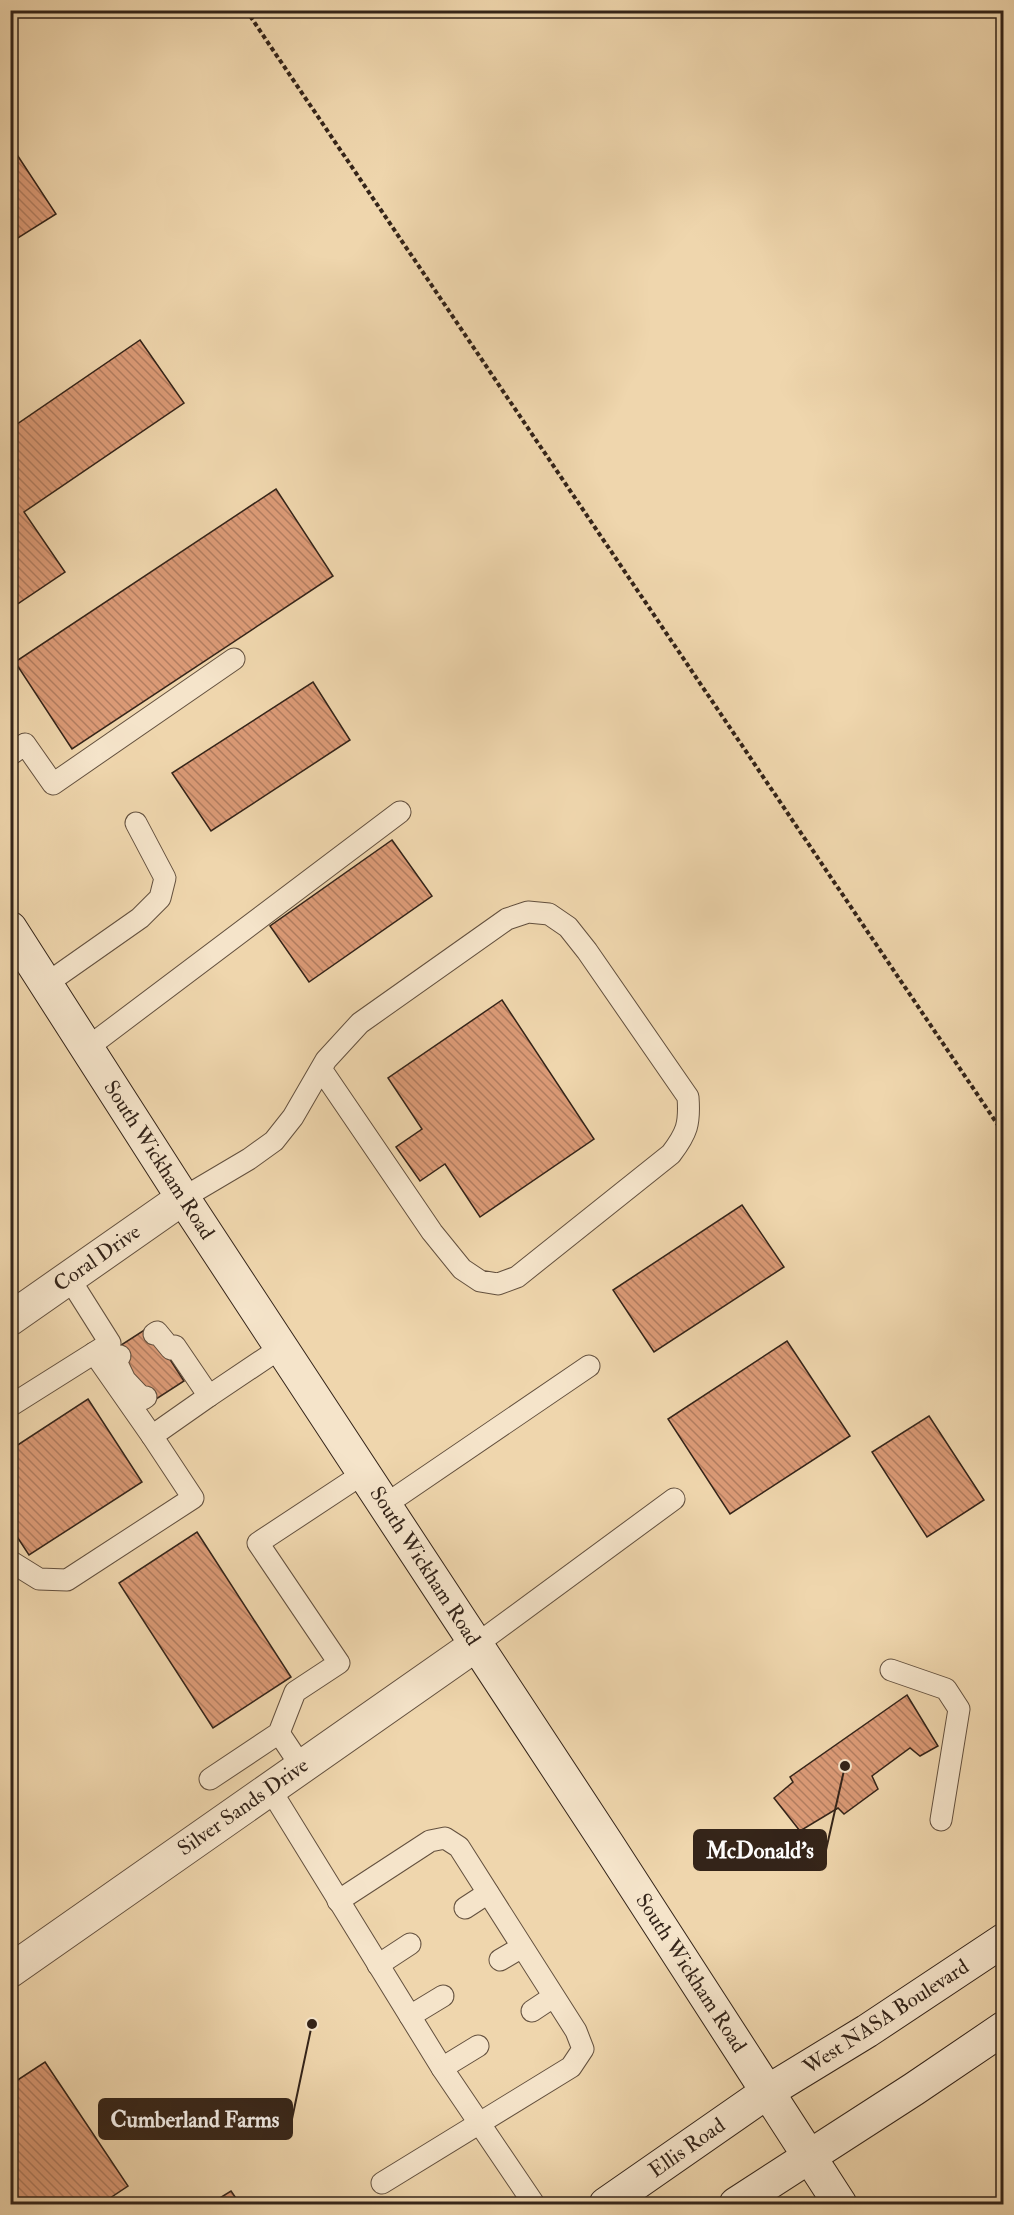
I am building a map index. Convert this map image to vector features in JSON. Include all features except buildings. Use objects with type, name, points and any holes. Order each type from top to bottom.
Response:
[{"type":"main road","name":"South Wickham Road","points":[[12,933],[477,1644],[840,2205]]},
{"type":"main road","name":"Coral Drive","points":[[10,1319],[183,1197]]},
{"type":"main road","name":"Silver Sands Drive","points":[[10,1971],[477,1644]]},
{"type":"main road","name":"West NASA Boulevard","points":[[767,2092],[867,2031],[1004,1940]]},
{"type":"main road","points":[[736,2205],[914,2090],[1004,2028]]},
{"type":"main road","name":"Ellis Road","points":[[606,2205],[767,2092]]},
{"type":"lane","points":[[10,755],[25,744],[53,784],[234,659]]},
{"type":"lane","points":[[87,1048],[400,812]]},
{"type":"lane","points":[[46,984],[140,918],[160,898],[165,878],[136,822]]},
{"type":"lane","points":[[183,1197],[274,1142],[321,1069],[342,1041],[360,1023],[507,919],[528,912],[549,914],[568,927],[614,989],[688,1097],[690,1116],[685,1135],[671,1154],[517,1277],[498,1284],[480,1281],[462,1269],[432,1232],[321,1069]]},
{"type":"lane","points":[[10,1406],[110,1343],[69,1278]]},
{"type":"lane","points":[[154,1334],[157,1332],[183,1372],[180,1374]]},
{"type":"lane","points":[[168,1351],[175,1346],[209,1396]]},
{"type":"lane","points":[[152,1436],[282,1347]]},
{"type":"lane","points":[[94,1353],[143,1399],[146,1397]]},
{"type":"lane","points":[[10,1561],[39,1579],[67,1580],[193,1498],[152,1436],[115,1359],[120,1356]]},
{"type":"lane","points":[[385,1505],[589,1366]]},
{"type":"lane","points":[[210,1779],[279,1733],[295,1692],[339,1663],[258,1543],[364,1473]]},
{"type":"lane","points":[[477,1644],[674,1499]]},
{"type":"lane","points":[[891,1670],[946,1689],[959,1709],[941,1820]]},
{"type":"lane","points":[[279,1733],[301,1766]]},
{"type":"lane","points":[[270,1789],[442,2068],[534,2205]]},
{"type":"lane","points":[[338,1901],[430,1841],[445,1838],[459,1847],[576,2031],[583,2049],[571,2067],[382,2183]]},
{"type":"lane","points":[[465,1908],[488,1893]]},
{"type":"lane","points":[[378,1965],[410,1944]]},
{"type":"lane","points":[[500,1960],[522,1947]]},
{"type":"lane","points":[[410,2016],[443,1996]]},
{"type":"lane","points":[[532,2011],[554,1997]]},
{"type":"lane","points":[[442,2068],[477,2046]]},
{"type":"path","points":[[246,10],[1004,1134]]},
{"type":"place","name":"McDonald's","points":[[845,1766]]},
{"type":"place","name":"Cumberland Farms","points":[[312,2024]]}]
